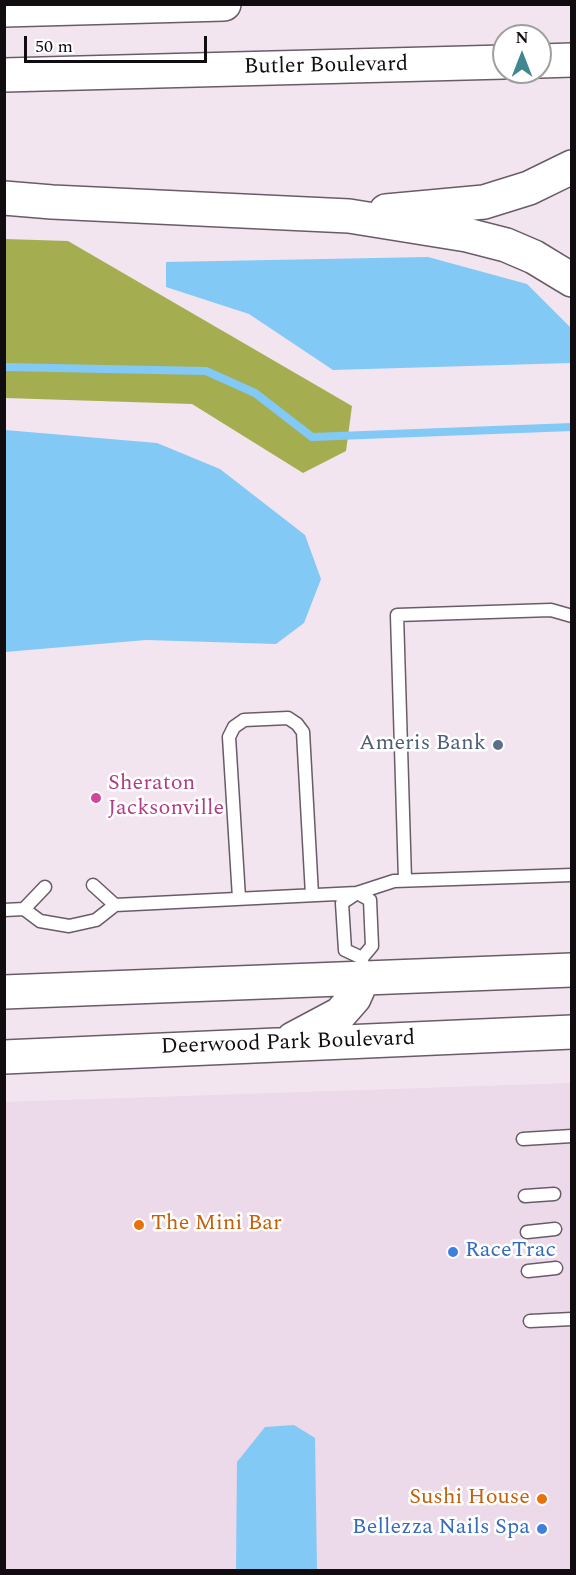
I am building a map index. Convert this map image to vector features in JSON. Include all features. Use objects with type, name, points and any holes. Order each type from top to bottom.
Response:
[{"type":"main road","points":[[4,10],[224,4]]},
{"type":"main road","points":[[552,61],[572,60]]},
{"type":"main road","name":"Butler Boulevard","points":[[4,75],[492,62]]},
{"type":"main road","points":[[349,216],[484,202],[529,188],[572,167]]},
{"type":"main road","points":[[4,198],[349,216],[468,235],[506,245],[534,257],[572,280]]},
{"type":"main road","points":[[4,992],[363,968],[572,970]]},
{"type":"main road","points":[[283,1044],[340,1014],[354,998],[363,968]]},
{"type":"main road","name":"Deerwood Park Boulevard","points":[[4,1057],[572,1032]]},
{"type":"lane","points":[[405,880],[397,615],[551,610],[572,616]]},
{"type":"lane","points":[[239,898],[230,737],[234,727],[244,720],[288,718],[303,732],[312,894]]},
{"type":"lane","points":[[4,910],[24,909],[40,921],[69,926],[96,920],[115,905],[357,893],[370,900],[372,946],[363,968],[345,950],[344,939],[342,903],[357,893],[394,881],[405,880],[572,875]]},
{"type":"lane","points":[[93,885],[115,905]]},
{"type":"lane","points":[[24,909],[45,887]]},
{"type":"lane","points":[[523,1139],[572,1136]]},
{"type":"lane","points":[[525,1196],[554,1194]]},
{"type":"lane","points":[[527,1232],[555,1229]]},
{"type":"lane","points":[[528,1271],[556,1268]]},
{"type":"lane","points":[[530,1321],[572,1319]]},
{"type":"shaded area","points":[[571,1083],[571,1570],[5,1570],[4,1102]]},
{"type":"green space","points":[[5,239],[68,241],[352,406],[346,451],[303,473],[192,404],[5,398]]},
{"type":"water","points":[[428,257],[527,284],[571,328],[571,363],[333,370],[249,314],[166,287],[166,262]]},
{"type":"water","points":[[5,430],[157,443],[220,469],[305,535],[321,579],[304,623],[276,644],[146,640],[5,652]]},
{"type":"water","points":[[294,1425],[315,1438],[317,1570],[236,1570],[237,1462],[265,1427]]},
{"type":"waterway","points":[[4,367],[206,371],[255,393],[312,437],[572,427]]},
{"type":"place","name":"Ameris Bank","points":[[498,745]]},
{"type":"place","name":"Sheraton Jacksonville","points":[[96,798]]},
{"type":"place","name":"The Mini Bar","points":[[139,1225]]},
{"type":"place","name":"RaceTrac","points":[[453,1252]]},
{"type":"place","name":"Sushi House","points":[[542,1499]]},
{"type":"place","name":"Bellezza Nails Spa","points":[[542,1529]]}]
